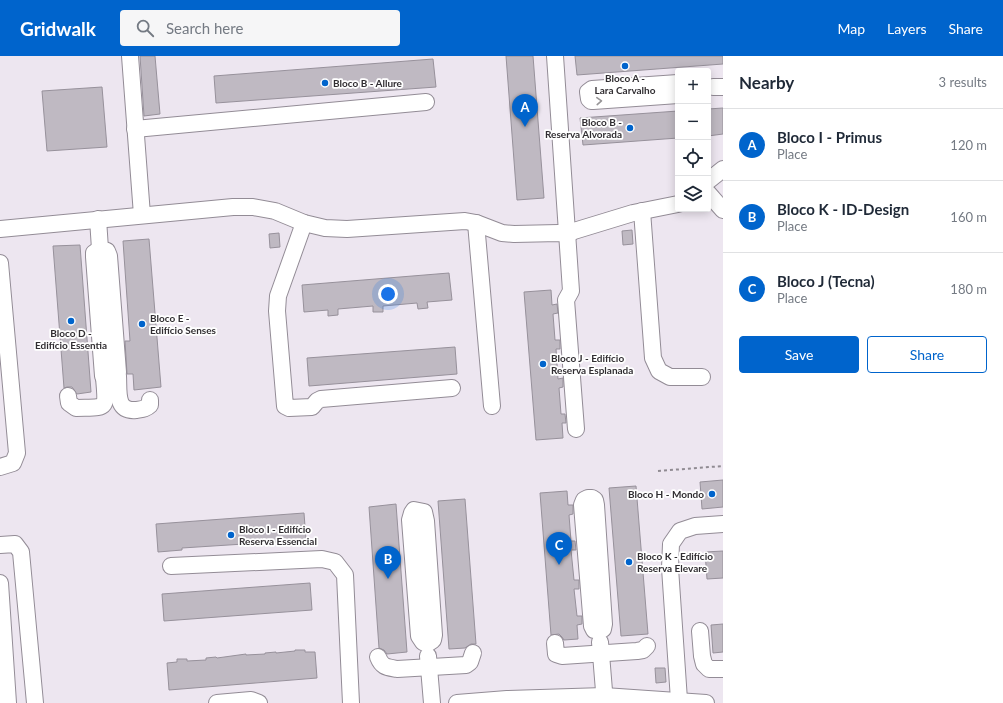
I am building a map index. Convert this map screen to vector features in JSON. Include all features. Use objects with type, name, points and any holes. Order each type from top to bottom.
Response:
[{"type":"street","points":[[130,56],[142,215]]},
{"type":"street","points":[[555,56],[568,234],[571,291],[566,300],[576,428]]},
{"type":"street","points":[[675,83],[592,89],[588,92],[589,99],[593,102],[675,95]]},
{"type":"street","points":[[135,129],[426,102]]},
{"type":"street","points":[[711,179],[723,169]]},
{"type":"street","points":[[711,196],[723,210]]},
{"type":"street","points":[[0,229],[233,207],[253,207],[275,211],[304,223],[326,228],[347,229],[465,221],[476,223],[508,234],[568,234],[642,211],[675,205]]},
{"type":"street","points":[[642,211],[653,358],[659,371],[670,377],[702,377]]},
{"type":"street","points":[[98,219],[100,249],[94,253],[94,257],[111,377],[120,404],[123,408],[131,410],[146,408],[150,405],[150,400]]},
{"type":"street","points":[[304,223],[278,296],[277,311],[285,406],[289,408],[312,407],[321,399],[452,388]]},
{"type":"street","points":[[476,223],[492,406]]},
{"type":"street","points":[[0,263],[17,453],[12,463],[0,467]]},
{"type":"street","points":[[68,396],[69,403],[76,408],[100,407],[106,403],[111,377]]},
{"type":"street","points":[[588,498],[595,500],[596,505],[604,624],[603,629],[599,631],[594,630],[592,626],[582,505],[584,500],[588,498]]},
{"type":"street","points":[[414,510],[419,510],[425,514],[434,635],[431,642],[427,644],[423,642],[419,636],[410,520],[414,510]]},
{"type":"street","points":[[679,700],[670,568],[671,544],[680,531],[695,526],[723,524]]},
{"type":"street","points":[[0,545],[15,544],[21,552],[35,703]]},
{"type":"street","points":[[171,566],[322,559],[335,562],[345,575],[351,703]]},
{"type":"street","points":[[0,583],[3,671],[8,703]]},
{"type":"street","points":[[599,631],[605,700]]},
{"type":"street","points":[[700,631],[704,664],[709,669],[723,669]]},
{"type":"street","points":[[555,643],[555,650],[559,656],[637,651],[643,650],[647,646]]},
{"type":"street","points":[[427,644],[432,703]]},
{"type":"street","points":[[378,657],[380,663],[386,667],[397,669],[466,665],[470,662],[474,653]]},
{"type":"street","points":[[457,703],[507,699],[679,700],[706,703]]},
{"type":"street","points":[[217,703],[251,700],[259,703]]},
{"type":"path","points":[[658,471],[723,466]]},
{"type":"building","points":[[140,56],[155,56],[160,114],[144,116]]},
{"type":"building","points":[[506,56],[533,56],[544,198],[517,200]]},
{"type":"building","name":"Bloco A - Lara Carvalho","points":[[575,56],[723,56],[723,64],[577,75]]},
{"type":"building","name":"Bloco B - Allure","points":[[433,59],[436,87],[216,103],[214,76]]},
{"type":"building","points":[[102,87],[107,147],[47,151],[42,91]]},
{"type":"building","points":[[723,108],[723,134],[711,136],[711,109]]},
{"type":"building","name":"Bloco B - Reserva Alvorada","points":[[675,111],[675,138],[583,145],[580,118]]},
{"type":"building","points":[[632,230],[633,244],[623,245],[622,231]]},
{"type":"building","points":[[279,233],[280,247],[270,248],[269,234]]},
{"type":"building","name":"Bloco E - Edifício Senses","points":[[149,239],[161,387],[134,390],[133,374],[127,374],[125,341],[130,341],[123,241]]},
{"type":"building","name":"Bloco D - Edifício Essentia","points":[[80,245],[91,392],[77,394],[72,387],[64,388],[53,246]]},
{"type":"building","points":[[449,273],[452,300],[427,302],[428,308],[418,309],[417,303],[383,306],[383,312],[373,312],[373,306],[338,309],[338,315],[328,316],[328,310],[304,312],[302,285]]},
{"type":"building","name":"Bloco J - Edifício Reserva Esplanada","points":[[551,290],[552,305],[557,304],[558,313],[553,314],[555,340],[560,340],[560,349],[556,349],[558,379],[563,378],[563,387],[559,388],[561,414],[565,414],[566,423],[562,423],[563,438],[536,440],[524,292]]},
{"type":"building","points":[[455,347],[457,374],[309,386],[307,358]]},
{"type":"building","name":"Bloco H - Mondo","points":[[723,480],[723,507],[702,509],[700,482]]},
{"type":"building","name":"Bloco K - Edifício Reserva Elevare","points":[[636,486],[648,634],[621,636],[609,488]]},
{"type":"building","points":[[567,491],[568,505],[573,505],[573,514],[569,515],[571,541],[575,541],[576,550],[571,550],[574,580],[579,580],[579,589],[574,589],[577,616],[582,616],[582,624],[577,625],[578,639],[564,640],[559,634],[551,635],[540,493]]},
{"type":"building","points":[[465,499],[476,644],[471,644],[465,648],[449,649],[438,501]]},
{"type":"building","points":[[396,504],[407,652],[387,654],[384,650],[379,648],[369,507]]},
{"type":"building","name":"Bloco I - Edifício Reserva Essencial","points":[[304,513],[306,540],[182,548],[182,550],[158,552],[156,524]]},
{"type":"building","points":[[723,551],[723,578],[707,579],[705,552]]},
{"type":"building","points":[[310,583],[312,610],[164,621],[162,594]]},
{"type":"building","points":[[723,624],[723,652],[713,653],[711,625]]},
{"type":"building","points":[[295,650],[315,652],[317,678],[169,690],[167,663],[177,662],[177,659],[187,659],[187,661],[206,660],[206,658],[246,654],[265,654]]},
{"type":"building","points":[[655,668],[665,668],[666,682],[656,683]]},
{"type":"place","name":"Bloco A - Lara Carvalho","points":[[625,66]]},
{"type":"place","name":"Bloco B - Allure","points":[[325,83]]},
{"type":"place","name":"Bloco I - Primus","points":[[525,127]]},
{"type":"place","name":"Bloco B - Reserva Alvorada","points":[[630,128]]},
{"type":"place","name":"Bloco D - Edifício Essentia","points":[[71,321]]},
{"type":"place","name":"Bloco E - Edifício Senses","points":[[142,324]]},
{"type":"place","name":"Bloco J - Edifício Reserva Esplanada","points":[[543,364]]},
{"type":"place","name":"Bloco H - Mondo","points":[[712,494]]},
{"type":"place","name":"Bloco I - Edifício Reserva Essencial","points":[[231,535]]},
{"type":"place","name":"Bloco K - Edifício Reserva Elevare","points":[[629,562]]},
{"type":"place","name":"Bloco J (Tecna)","points":[[559,565]]},
{"type":"place","name":"Bloco K - ID-Design","points":[[388,579]]}]
